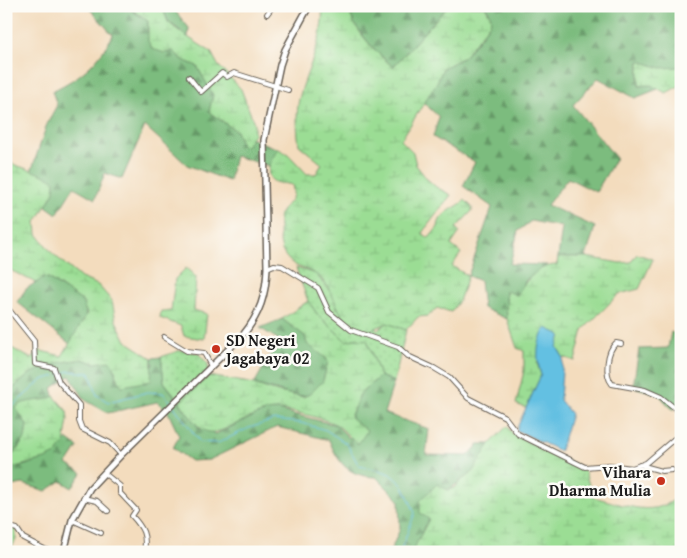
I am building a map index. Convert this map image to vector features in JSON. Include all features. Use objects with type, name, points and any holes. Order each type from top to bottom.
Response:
[{"type":"street","points":[[267,14],[273,6]]},
{"type":"street","points":[[64,552],[72,520],[84,498],[121,455],[254,321],[262,304],[267,268],[264,140],[285,50],[309,6]]},
{"type":"street","points":[[189,77],[201,92],[222,73],[228,77],[234,73],[288,90]]},
{"type":"street","points":[[267,268],[274,265],[282,266],[318,288],[329,312],[351,330],[398,347],[408,356],[442,373],[468,398],[505,417],[518,434],[589,468],[609,465],[629,468],[640,465],[659,454],[674,439],[681,438]]},
{"type":"street","points":[[6,306],[34,341],[36,364],[51,366],[55,370],[58,380],[79,405],[79,422],[82,430],[110,443],[121,455]]},
{"type":"street","points":[[164,337],[187,351],[204,353],[211,366]]},
{"type":"street","points":[[621,344],[616,343],[612,347],[607,371],[612,384],[645,390],[661,397],[681,413]]},
{"type":"street","points":[[640,465],[662,471],[672,470]]},
{"type":"street","points":[[104,473],[120,486],[120,493],[136,510],[132,516],[144,532],[146,540],[144,552]]},
{"type":"street","points":[[84,498],[97,501],[108,510]]},
{"type":"street","points":[[72,520],[102,533]]},
{"type":"street","points":[[6,526],[17,529],[24,538],[50,552]]},
{"type":"green space","points":[[87,6],[127,6],[148,21],[147,31],[167,53],[173,51],[183,60],[197,66],[213,95],[209,112],[236,131],[242,145],[246,146],[250,138],[279,149],[269,166],[235,156],[229,181],[187,165],[145,126],[122,179],[105,173],[95,199],[74,187],[57,214],[46,206],[54,192],[31,172],[47,124],[57,105],[52,91],[87,69],[101,54],[113,35]]},
{"type":"green space","points":[[127,6],[162,6],[168,22],[211,52],[218,65],[241,89],[254,123],[254,134],[246,146],[242,145],[236,131],[209,112],[213,95],[197,66],[183,60],[173,51],[165,53],[152,49],[148,41],[148,21]]},
{"type":"green space","points":[[162,6],[175,6],[176,12],[189,28],[188,37],[168,21]]},
{"type":"green space","points":[[322,6],[348,6],[359,31],[393,67],[448,6],[485,6],[491,17],[490,23],[464,57],[443,68],[437,82],[401,140],[413,152],[416,165],[427,179],[436,187],[451,195],[422,233],[429,238],[438,227],[441,218],[465,200],[472,207],[472,211],[456,228],[460,232],[451,245],[461,253],[452,266],[468,276],[459,301],[451,312],[437,308],[428,316],[418,317],[406,330],[387,323],[367,332],[357,329],[340,312],[324,282],[314,273],[293,264],[282,250],[279,235],[279,215],[292,199],[293,191],[292,185],[277,183],[271,179],[269,171],[274,156],[279,149],[288,154],[307,174],[316,174],[322,164],[299,145],[297,110],[302,87],[315,53],[321,30]]},
{"type":"green space","points":[[348,6],[448,6],[393,67],[359,31]]},
{"type":"green space","points":[[485,6],[681,6],[681,67],[661,69],[640,61],[639,63],[639,86],[651,85],[658,89],[635,98],[598,78],[573,105],[616,158],[596,192],[568,178],[547,205],[595,227],[586,257],[559,257],[557,265],[562,227],[531,221],[518,231],[510,264],[547,265],[526,280],[517,295],[506,292],[507,319],[483,308],[480,281],[468,276],[492,207],[463,186],[475,162],[433,137],[439,117],[424,103],[443,68],[464,57],[482,35],[490,22],[489,11]]},
{"type":"green space","points":[[639,61],[661,68],[681,67],[681,85],[666,93],[651,85],[639,86]]},
{"type":"green space","points":[[6,162],[55,181],[54,192],[36,222],[37,234],[52,253],[81,278],[98,285],[112,301],[116,321],[126,341],[152,358],[151,381],[122,386],[112,363],[109,361],[95,363],[82,359],[57,363],[31,373],[6,394],[6,345],[32,359],[37,350],[62,356],[87,314],[82,301],[48,278],[44,277],[36,283],[6,268]]},
{"type":"green space","points":[[637,254],[653,259],[639,289],[619,294],[583,330],[575,361],[563,357],[557,347],[537,363],[541,375],[526,408],[516,404],[524,371],[524,351],[517,348],[507,319],[506,291],[517,295],[533,274],[544,268],[557,265],[558,257],[586,257],[620,263],[631,262]]},
{"type":"green space","points":[[186,268],[196,277],[194,310],[207,314],[204,339],[184,336],[181,326],[160,318],[161,311],[171,311],[175,279]]},
{"type":"green space","points":[[296,268],[316,274],[333,295],[337,308],[378,330],[387,323],[406,330],[394,382],[380,376],[367,340],[354,339],[346,341],[318,315],[308,301]]},
{"type":"green space","points":[[44,277],[75,295],[85,307],[86,314],[84,320],[70,344],[17,302],[26,289]]},
{"type":"green space","points":[[308,301],[318,315],[346,341],[354,339],[367,340],[380,376],[360,394],[350,417],[367,431],[358,444],[335,424],[322,419],[282,410],[265,412],[220,431],[205,431],[198,426],[180,402],[209,376],[250,383],[278,392],[303,397],[310,394],[323,381],[328,362],[326,358],[307,344],[305,336],[282,319]]},
{"type":"green space","points":[[282,319],[305,336],[307,344],[321,352],[328,362],[323,381],[310,395],[296,396],[254,384],[279,340],[260,328]]},
{"type":"green space","points":[[671,332],[681,336],[679,403],[673,410],[658,394],[633,387],[639,349],[668,348]]},
{"type":"green space","points":[[181,350],[198,353],[208,364],[209,376],[180,402],[164,382],[161,357]]},
{"type":"green space","points":[[161,357],[164,382],[199,428],[216,434],[265,411],[277,410],[336,425],[349,438],[366,431],[350,418],[360,394],[380,376],[394,382],[384,413],[429,429],[426,455],[468,456],[479,444],[490,444],[471,474],[449,489],[441,498],[412,552],[390,552],[400,529],[399,500],[376,477],[358,474],[346,467],[337,456],[329,440],[277,427],[209,460],[191,461],[173,448],[179,436],[167,410],[157,402],[108,413],[85,400],[70,376],[52,388],[54,396],[44,400],[25,403],[16,408],[27,425],[25,439],[16,450],[12,467],[26,465],[50,455],[63,445],[67,439],[78,447],[67,464],[82,473],[72,488],[61,481],[46,491],[23,484],[6,487],[6,394],[31,373],[57,363],[82,359],[95,363],[109,360],[113,363],[117,379],[153,365],[152,358]]},
{"type":"green space","points":[[54,396],[67,411],[68,420],[64,444],[56,454],[12,468],[12,456],[25,439],[27,425],[16,408],[24,403]]},
{"type":"green space","points":[[507,426],[513,434],[584,469],[593,497],[628,506],[651,508],[672,501],[681,493],[681,552],[412,552],[429,519],[420,513],[420,501],[437,484],[448,490],[456,487],[460,481],[471,474],[490,444]]},
{"type":"green space","points":[[6,527],[16,529],[16,540],[9,552],[6,552]]},
{"type":"water","points":[[546,328],[561,335],[557,347],[563,357],[560,400],[571,414],[560,451],[516,430],[541,375],[538,351],[540,339]]},
{"type":"waterway","points":[[59,375],[69,371],[90,373],[97,395],[108,402],[148,392],[163,393],[171,402]]},
{"type":"waterway","points":[[6,412],[42,380],[55,376]]},
{"type":"waterway","points":[[173,405],[200,442],[218,443],[249,428],[274,420],[301,423],[326,430],[347,444],[359,466],[390,474],[406,491],[415,513],[400,552]]},
{"type":"place","name":"SD Negeri Jagabaya 02","points":[[216,349]]},
{"type":"place","name":"Vihara Dharma Mulia","points":[[661,481]]}]
